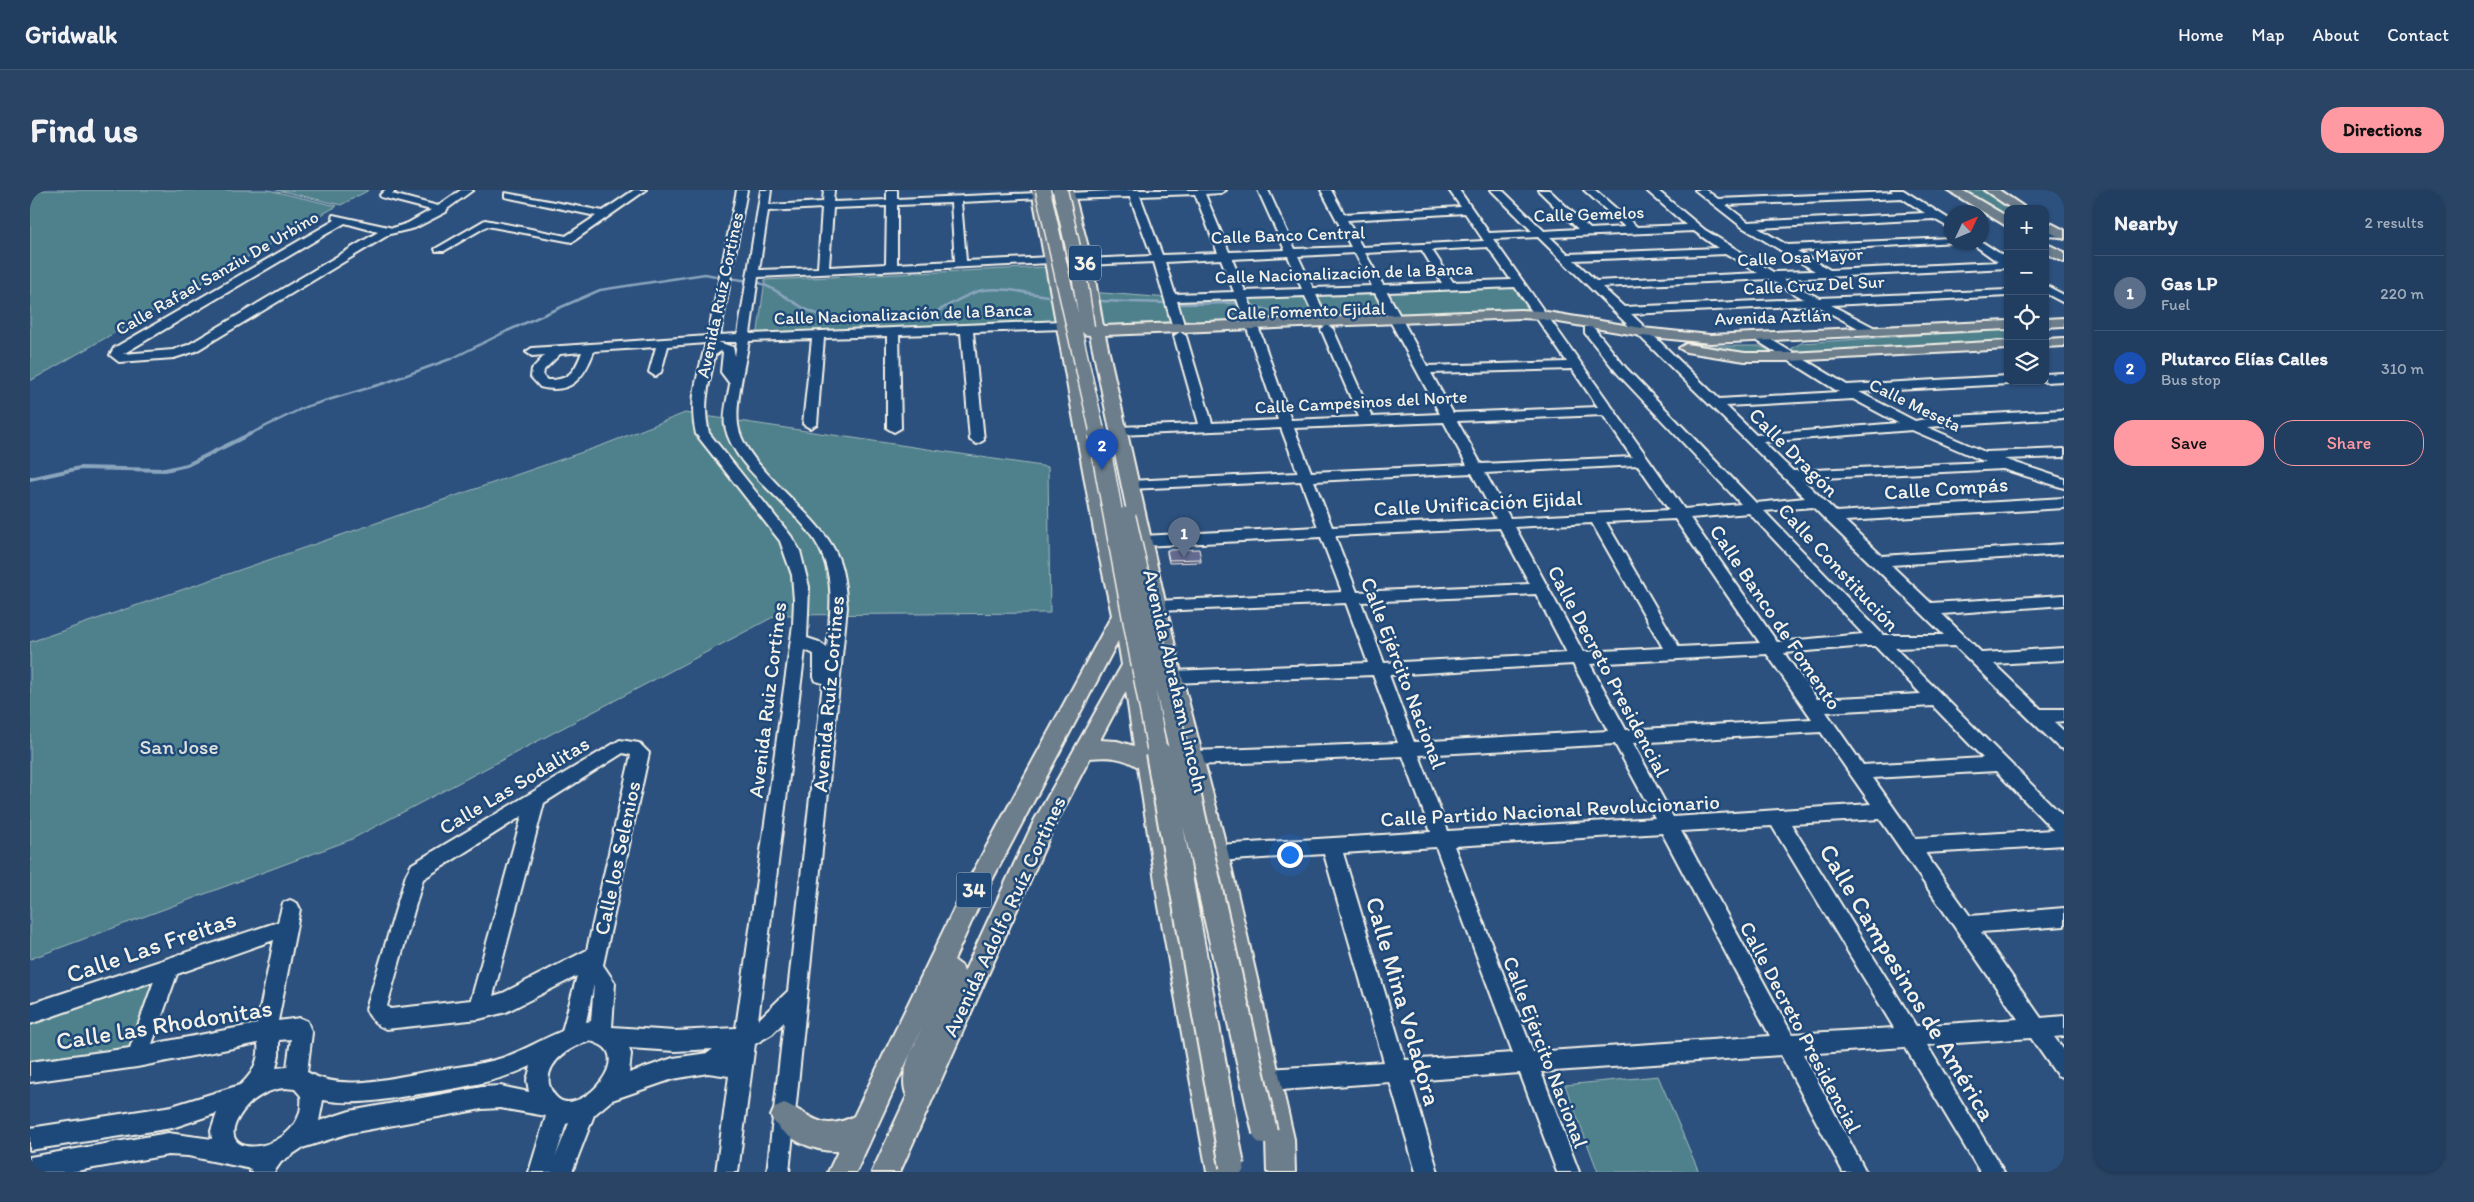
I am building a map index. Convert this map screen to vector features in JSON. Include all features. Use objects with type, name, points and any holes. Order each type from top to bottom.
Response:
[{"type":"main road","points":[[1953,190],[2004,221]]},
{"type":"main road","points":[[1990,190],[2014,205]]},
{"type":"main road","name":"Avenida Abraham Lincoln","points":[[1039,192],[1050,260],[1145,736],[1170,901],[1229,1170]]},
{"type":"main road","name":"Avenida Abraham Lincoln","points":[[1039,192],[1091,403],[1142,661],[1229,1170]]},
{"type":"main road","name":"Avenida Abraham Lincoln","points":[[1066,192],[1085,262],[1096,328],[1157,606],[1162,638],[1217,853],[1280,1139],[1282,1172]]},
{"type":"main road","name":"36","points":[[1066,192],[1123,501],[1273,1172]]},
{"type":"main road","points":[[2049,226],[2063,234]]},
{"type":"main road","points":[[2049,249],[2064,258]]},
{"type":"main road","points":[[1064,328],[1080,320],[1096,328]]},
{"type":"main road","name":"Calle Fomento Ejidal","points":[[1064,328],[1180,332],[1397,322],[1520,322],[1544,320]]},
{"type":"main road","name":"Avenida Aztlán","points":[[1544,320],[1589,330],[1647,337],[1710,338],[2004,325]]},
{"type":"main road","name":"Avenida Aztlán","points":[[1544,320],[1647,337],[1723,354],[1790,357],[2004,345]]},
{"type":"main road","points":[[2049,323],[2064,322]]},
{"type":"main road","points":[[2049,343],[2064,342]]},
{"type":"main road","name":"Avenida Adolfo Ruíz Cortines","points":[[842,1172],[941,964],[970,897],[1121,616]]},
{"type":"main road","points":[[1083,686],[1130,656],[1148,639],[1162,638]]},
{"type":"main road","name":"Avenida Adolfo Ruíz Cortines","points":[[886,1172],[1042,828],[1104,713],[1130,656]]},
{"type":"main road","points":[[1104,713],[1136,690],[1172,677]]},
{"type":"main road","points":[[1145,736],[1157,725],[1166,722],[1174,723],[1186,731]]},
{"type":"main road","points":[[1083,751],[1119,748],[1130,751],[1148,762]]},
{"type":"main road","points":[[912,1116],[922,1058],[951,993],[954,980],[953,974],[941,964]]},
{"type":"main road","points":[[784,1116],[803,1129],[824,1136],[838,1137],[863,1126]]},
{"type":"street","points":[[391,190],[385,195],[440,209],[477,190]]},
{"type":"street","points":[[375,238],[411,231],[468,190]]},
{"type":"street","name":"Avenida Ruíz Cortines","points":[[698,399],[713,339],[742,190]]},
{"type":"street","name":"Avenida Ruíz Cortines","points":[[766,190],[736,384],[732,428],[740,445],[828,550],[838,586],[837,632],[778,1172]]},
{"type":"street","points":[[823,271],[828,190]]},
{"type":"street","points":[[891,268],[892,190]]},
{"type":"street","points":[[1066,192],[1221,190]]},
{"type":"street","points":[[1264,190],[1367,420]]},
{"type":"street","name":"Calle Decreto Presidencial","points":[[1326,190],[1424,370],[1474,469],[1506,523],[1576,658],[1854,1172]]},
{"type":"street","name":"Calle Banco de Fomento","points":[[1454,190],[1606,411],[1680,514],[1810,706],[1859,772],[2064,1068]]},
{"type":"street","name":"Calle Dragón","points":[[1496,190],[2064,742]]},
{"type":"street","points":[[1543,190],[1587,232]]},
{"type":"street","points":[[1589,190],[1634,230]]},
{"type":"street","points":[[1651,190],[1694,228],[1729,251],[1873,332]]},
{"type":"street","points":[[1700,190],[1746,225],[1827,273]]},
{"type":"street","points":[[440,249],[484,223],[568,240],[606,216],[636,191]]},
{"type":"street","name":"Calle Ejército Nacional","points":[[1198,191],[1241,295],[1251,329],[1286,424],[1568,1172]]},
{"type":"street","points":[[762,208],[956,200],[1039,192]]},
{"type":"street","points":[[1134,192],[1158,258],[1207,428]]},
{"type":"street","points":[[1714,202],[1900,192],[1944,221]]},
{"type":"street","points":[[509,195],[606,216]]},
{"type":"street","points":[[956,200],[961,265]]},
{"type":"street","name":"Calle Rafael Sanziu De Urbino","points":[[388,231],[340,218],[118,351],[116,355],[119,358],[174,354],[192,348],[375,238],[388,231],[411,225],[440,209]]},
{"type":"street","points":[[1340,217],[1467,210]]},
{"type":"street","points":[[1746,225],[1937,216]]},
{"type":"street","name":"Calle Gemelos","points":[[1489,240],[1539,233],[1694,228]]},
{"type":"street","points":[[2049,233],[2063,234]]},
{"type":"street","name":"Calle Banco Central","points":[[1085,262],[1425,247],[1489,240]]},
{"type":"street","points":[[1783,248],[1944,241]]},
{"type":"street","points":[[1425,247],[1450,286]]},
{"type":"street","points":[[1987,250],[2004,261]]},
{"type":"street","points":[[1565,258],[1729,251]]},
{"type":"street","points":[[754,274],[1050,260]]},
{"type":"street","name":"Calle Osa Mayor","points":[[1593,284],[2004,264]]},
{"type":"street","name":"Calle Nacionalización de la Banca","points":[[1170,298],[1519,283]]},
{"type":"street","points":[[723,287],[728,300],[724,328],[728,331],[738,331],[746,322]]},
{"type":"street","points":[[2049,291],[2064,300]]},
{"type":"street","name":"Calle Cruz Del Sur","points":[[1621,311],[2004,294]]},
{"type":"street","points":[[967,328],[977,440]]},
{"type":"street","name":"Calle Nacionalización de la Banca","points":[[532,352],[713,339],[894,333],[967,328],[1064,328]]},
{"type":"street","name":"Calle Constitución","points":[[1589,330],[1622,371],[1754,508],[1878,641],[2064,829]]},
{"type":"street","points":[[894,333],[894,428]]},
{"type":"street","points":[[810,424],[818,336]]},
{"type":"street","name":"Calle Meseta","points":[[1760,337],[1848,392],[1910,426],[1978,456],[2064,484]]},
{"type":"street","points":[[655,372],[663,342]]},
{"type":"street","points":[[710,353],[719,347],[729,350],[727,372],[736,384]]},
{"type":"street","points":[[556,351],[538,368],[538,377],[544,384],[558,385],[570,382],[579,375],[589,348]]},
{"type":"street","points":[[1424,370],[1574,365]]},
{"type":"street","points":[[2049,378],[2064,377]]},
{"type":"street","points":[[1716,403],[2004,380]]},
{"type":"street","name":"Avenida Ruiz Cortines","points":[[698,399],[698,415],[703,434],[786,540],[795,555],[801,574],[803,594],[799,643],[745,1038]]},
{"type":"street","name":"Calle Campesinos del Norte","points":[[1118,431],[1447,416],[1606,411]]},
{"type":"street","points":[[1751,439],[1910,426],[1936,421],[2062,416]]},
{"type":"street","points":[[1978,456],[2064,452]]},
{"type":"street","points":[[1129,485],[1642,461]]},
{"type":"street","points":[[1790,475],[2005,466]]},
{"type":"street","name":"Calle Unificación Ejidal","points":[[1142,541],[1680,514],[1816,502]]},
{"type":"street","name":"Calle Compás","points":[[1831,517],[2064,502]]},
{"type":"street","points":[[1596,518],[1674,653]]},
{"type":"street","points":[[1878,560],[2064,549]]},
{"type":"street","points":[[1157,606],[1540,589]]},
{"type":"street","points":[[1928,609],[2064,600]]},
{"type":"street","points":[[1172,677],[1380,670],[1770,648],[1866,640],[1914,642],[1960,640]]},
{"type":"street","points":[[799,643],[813,644],[821,651],[824,658],[814,758],[821,781]]},
{"type":"street","points":[[1979,659],[2064,654]]},
{"type":"street","points":[[1810,706],[1937,700]]},
{"type":"street","points":[[2036,716],[2064,715]]},
{"type":"street","points":[[1194,758],[1410,749],[1824,725]]},
{"type":"street","name":"Calle Las Sodalitas","points":[[479,1010],[386,1019],[376,1009],[415,875],[418,870],[620,747],[636,747]]},
{"type":"street","name":"Calle los Selenios","points":[[565,1039],[578,1018],[583,985],[595,962],[640,753],[636,747]]},
{"type":"street","points":[[1859,772],[2000,764]]},
{"type":"street","points":[[479,1010],[536,798]]},
{"type":"street","name":"Calle Partido Nacional Revolucionario","points":[[1217,853],[1885,811]]},
{"type":"street","name":"Calle Campesinos de América","points":[[1778,819],[1993,1172]]},
{"type":"street","points":[[1909,846],[2064,837]]},
{"type":"street","name":"Calle Mina Voladora","points":[[1331,845],[1427,1172]]},
{"type":"street","name":"Calle Las Freitas","points":[[30,1014],[169,968],[289,918],[266,1032]]},
{"type":"street","points":[[1964,925],[2064,918]]},
{"type":"street","points":[[296,1139],[350,1122],[482,1098],[500,1097],[575,1112],[597,1102],[606,1092],[618,1072],[621,1062],[620,1052],[606,1035],[601,1016],[605,983],[595,962],[518,998],[479,1010]]},
{"type":"street","points":[[137,1057],[169,968]]},
{"type":"street","points":[[713,1062],[745,1038],[774,1020],[798,994]]},
{"type":"street","points":[[1267,1080],[1910,1038],[2064,1026]]},
{"type":"street","name":"Calle las Rhodonitas","points":[[30,1072],[137,1057],[266,1032],[300,1028],[302,1033],[302,1082]]},
{"type":"street","points":[[30,1139],[172,1117],[248,1092],[276,1078],[302,1082],[338,1092],[364,1092],[483,1073],[506,1067],[586,1031],[674,1042],[745,1038]]},
{"type":"street","points":[[232,1161],[222,1136],[223,1126],[234,1105],[248,1092],[267,1064],[270,1050],[266,1032]]},
{"type":"street","points":[[727,1172],[745,1038]]},
{"type":"street","points":[[553,1109],[541,1096],[539,1074],[550,1051],[565,1039]]},
{"type":"street","points":[[606,1092],[670,1069],[713,1062],[728,1064],[742,1069]]},
{"type":"street","points":[[30,1168],[168,1144],[188,1145],[232,1161],[267,1164],[296,1139],[307,1125],[312,1110],[313,1096],[302,1082]]},
{"type":"street","points":[[540,1172],[553,1109]]},
{"type":"street","points":[[560,1172],[585,1109]]},
{"type":"green space","points":[[37,190],[268,190],[337,206],[30,381],[30,194]]},
{"type":"green space","points":[[277,190],[369,190],[341,205]]},
{"type":"green space","points":[[1953,190],[1990,190],[2014,205],[2004,205],[2004,221],[1989,212],[1989,205],[1978,205]]},
{"type":"green space","points":[[1048,267],[1061,323],[757,338],[765,280]]},
{"type":"green space","points":[[1519,283],[1541,315],[1097,330],[1089,292],[1170,298]]},
{"type":"green space","points":[[2004,329],[2004,343],[1807,356],[1791,349],[1801,343]]},
{"type":"green space","points":[[1686,346],[1759,346],[1768,350],[1772,356],[1735,353]]},
{"type":"green space","name":"San Jose","points":[[685,413],[1048,467],[1050,613],[777,615],[350,840],[30,959],[30,642],[603,445]]},
{"type":"green space","points":[[156,981],[126,1053],[30,1067],[30,1024]]},
{"type":"green space","points":[[1658,1076],[1699,1172],[1598,1172],[1565,1085]]},
{"type":"building","points":[[1199,549],[1201,559],[1169,560],[1167,550]]},
{"type":"waterway","points":[[248,435],[305,407],[385,383],[453,358],[507,331],[600,290],[705,274],[721,277]]},
{"type":"waterway","points":[[729,278],[749,281]]},
{"type":"waterway","points":[[757,282],[820,315],[855,321],[895,321],[920,317],[931,314],[969,294],[983,290],[1007,290],[1047,296]]},
{"type":"waterway","points":[[1098,301],[1166,303]]},
{"type":"waterway","points":[[1178,304],[1238,303]]},
{"type":"waterway","points":[[1251,305],[1295,319]]},
{"type":"waterway","points":[[30,479],[80,468],[165,470],[187,465],[250,434]]},
{"type":"place","name":"Plutarco Elías Calles","points":[[1102,470]]},
{"type":"place","name":"Gas LP","points":[[1184,558]]}]
